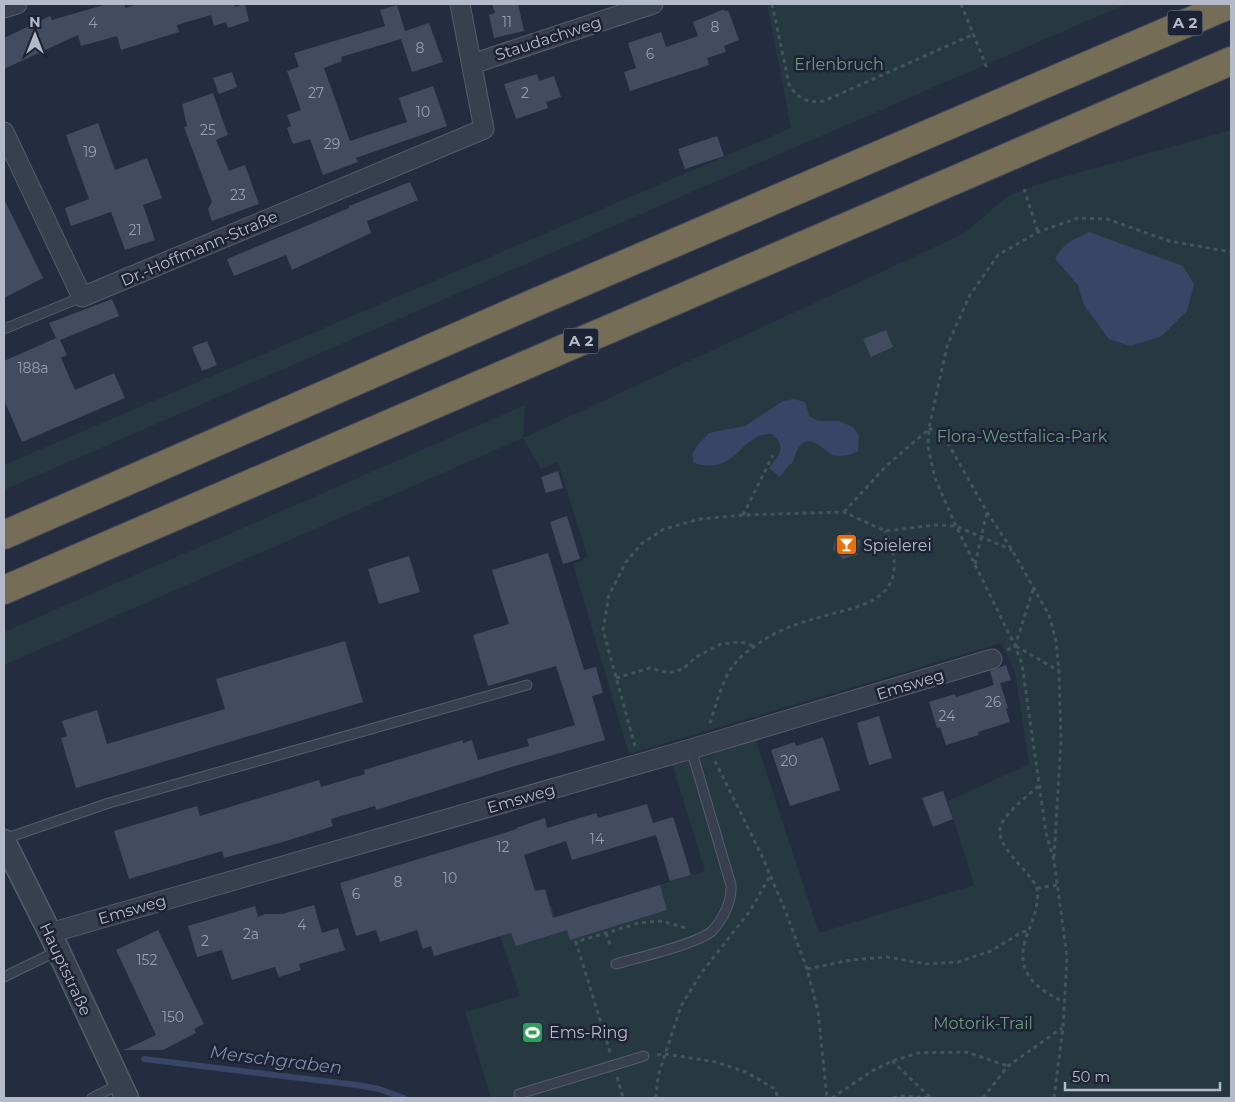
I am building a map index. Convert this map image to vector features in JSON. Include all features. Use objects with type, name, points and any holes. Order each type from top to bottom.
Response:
[{"type":"highway","name":"A 2","points":[[4,535],[525,307],[1231,4]]},
{"type":"highway","name":"A 2","points":[[4,590],[1231,61]]},
{"type":"street","points":[[4,8],[17,4]]},
{"type":"street","points":[[460,4],[472,64]]},
{"type":"street","name":"Staudachweg","points":[[472,64],[653,4]]},
{"type":"street","name":"Dr.-Hoffmann-Straße","points":[[82,297],[484,129],[472,64]]},
{"type":"street","points":[[4,132],[82,297]]},
{"type":"street","name":"Emsweg","points":[[54,942],[640,764],[992,660]]},
{"type":"street","name":"Hauptstraße","points":[[4,840],[124,1091]]},
{"type":"lane","points":[[4,329],[82,297]]},
{"type":"lane","points":[[4,840],[109,804],[527,685]]},
{"type":"lane","points":[[616,964],[697,939],[711,932],[722,918],[729,903],[732,885],[700,747]]},
{"type":"lane","points":[[4,977],[54,942]]},
{"type":"lane","points":[[521,1098],[519,1094],[644,1056]]},
{"type":"lane","points":[[92,1098],[124,1091]]},
{"type":"path","points":[[772,4],[789,84],[794,94],[810,102],[824,101],[974,34]]},
{"type":"path","points":[[961,4],[987,68]]},
{"type":"path","points":[[1024,189],[1038,232]]},
{"type":"path","points":[[844,512],[886,466],[929,428],[947,346],[970,295],[998,255],[1038,232],[1078,218],[1107,220],[1169,241],[1231,252]]},
{"type":"path","points":[[929,428],[945,438],[987,512],[1012,550],[1049,615],[1056,641],[1061,741],[1054,860],[1066,958],[1066,980],[1063,1027],[1054,1098]]},
{"type":"path","points":[[743,516],[773,455]]},
{"type":"path","points":[[640,764],[603,630],[609,595],[626,562],[641,544],[664,529],[700,519],[844,512],[885,531],[935,525],[956,526],[1012,550]]},
{"type":"path","points":[[975,565],[987,512]]},
{"type":"path","points":[[827,1098],[818,1010],[807,969],[786,910],[762,856],[700,747],[732,667],[754,646],[780,630],[867,604],[881,595],[890,584],[894,572],[893,552],[885,531]]},
{"type":"path","points":[[1034,588],[1015,646],[1059,671]]},
{"type":"path","points":[[616,678],[650,668],[669,673],[683,669],[696,657],[721,644],[741,642],[754,646]]},
{"type":"path","points":[[1038,786],[1008,814],[1000,829],[1002,841],[1009,852],[1028,872],[1037,888],[1035,914],[1028,931],[1023,953],[1023,963],[1035,985],[1049,995],[1064,1002]]},
{"type":"path","points":[[656,1098],[658,1076],[681,1006],[702,972],[750,911],[770,876]]},
{"type":"path","points":[[1037,888],[1058,886]]},
{"type":"path","points":[[807,969],[851,960],[887,957],[927,964],[958,962],[991,951],[1022,932],[1028,931]]},
{"type":"path","points":[[606,933],[610,946]]},
{"type":"path","points":[[983,1098],[1008,1066],[1063,1027]]},
{"type":"path","points":[[832,1098],[872,1071],[892,1061],[918,1053],[966,1052],[1008,1066]]},
{"type":"path","points":[[665,1054],[716,1062],[746,1072],[775,1090],[778,1098]]},
{"type":"path","points":[[892,1061],[931,1098]]},
{"type":"path","points":[[892,1098],[900,1096],[931,1098]]},
{"type":"green space","name":"Erlenbruch","points":[[767,4],[1126,4],[4,490],[4,465],[791,128]]},
{"type":"green space","name":"Flora-Westfalica-Park","points":[[1231,130],[1231,1098],[491,1098],[465,1012],[520,996],[496,924],[551,905],[555,917],[705,871],[672,763],[755,738],[819,933],[974,885],[948,801],[1029,764],[1015,671],[1001,643],[629,754],[573,564],[582,561],[587,555],[558,462],[541,469],[523,438],[963,234],[1008,196],[1042,183]]},
{"type":"green space","points":[[525,405],[523,438],[4,665],[4,632]]},
{"type":"water","points":[[1089,232],[1183,266],[1194,284],[1187,311],[1162,336],[1130,346],[1109,339],[1084,305],[1078,285],[1055,259],[1066,245]]},
{"type":"water","points":[[794,399],[805,402],[809,416],[818,421],[839,421],[853,427],[859,436],[858,451],[845,456],[838,456],[831,454],[816,443],[804,442],[796,452],[792,464],[780,477],[769,468],[779,455],[781,447],[772,434],[761,435],[752,440],[720,464],[708,466],[694,463],[692,454],[709,433],[745,426],[783,401]]},
{"type":"pier","points":[[1211,4],[1231,4],[1231,47],[1229,45]]},
{"type":"building","points":[[107,4],[124,4],[125,8],[138,4],[234,4],[235,7],[245,4],[249,21],[228,28],[226,22],[214,26],[211,15],[177,25],[179,32],[121,50],[117,36],[81,46],[78,35],[4,69],[4,38],[50,16],[52,20]]},
{"type":"building","points":[[492,4],[518,4],[524,31],[494,38],[489,15],[495,13]]},
{"type":"building","points":[[397,5],[405,31],[429,23],[443,62],[412,72],[401,39],[341,57],[342,61],[324,68],[350,141],[407,122],[399,98],[433,86],[447,126],[356,158],[358,162],[323,175],[310,139],[293,144],[287,128],[291,126],[287,115],[301,110],[287,71],[299,67],[294,53],[385,26],[380,10]]},
{"type":"building","points":[[724,9],[724,11],[728,10],[739,40],[724,46],[726,52],[707,58],[709,65],[630,91],[624,72],[636,68],[628,43],[661,32],[666,47],[698,36],[693,22]]},
{"type":"building","points":[[232,72],[237,87],[219,94],[213,78]]},
{"type":"building","points":[[537,74],[539,81],[554,76],[561,97],[546,102],[548,108],[516,119],[504,84]]},
{"type":"building","points":[[213,93],[228,135],[216,140],[229,171],[245,165],[259,204],[212,221],[208,209],[212,202],[184,127],[187,126],[182,104]]},
{"type":"building","points":[[98,123],[115,170],[147,158],[162,198],[143,205],[155,240],[125,250],[111,212],[71,226],[65,208],[89,199],[66,135]]},
{"type":"building","points":[[717,136],[724,156],[685,169],[678,149]]},
{"type":"building","points":[[410,182],[418,200],[367,221],[371,233],[292,270],[286,255],[234,276],[227,259],[349,208],[349,206]]},
{"type":"building","points":[[4,199],[43,278],[4,298]]},
{"type":"building","points":[[112,299],[119,316],[60,340],[67,355],[61,358],[75,390],[114,373],[125,398],[22,442],[4,400],[4,361],[56,338],[49,323]]},
{"type":"building","points":[[886,330],[893,347],[871,357],[863,339]]},
{"type":"building","points":[[207,341],[217,365],[202,371],[192,347]]},
{"type":"building","points":[[558,471],[563,488],[546,493],[541,477]]},
{"type":"building","points":[[567,516],[580,559],[563,564],[550,522]]},
{"type":"building","name":"Spielerei","points":[[850,532],[860,541],[857,555],[843,559],[833,549],[836,536]]},
{"type":"building","points":[[548,553],[584,670],[596,667],[603,693],[592,696],[605,740],[508,768],[376,810],[375,806],[331,819],[333,826],[283,842],[224,858],[222,851],[129,879],[114,831],[197,806],[200,816],[319,780],[321,787],[365,774],[364,770],[463,740],[463,743],[472,740],[478,760],[529,746],[527,739],[575,725],[556,666],[488,686],[473,635],[509,624],[492,570]]},
{"type":"building","points":[[409,556],[420,592],[379,604],[368,569]]},
{"type":"building","points":[[345,641],[363,702],[76,788],[61,738],[67,736],[62,721],[97,710],[107,744],[225,709],[216,679]]},
{"type":"building","points":[[1006,665],[1011,680],[994,685],[990,671]]},
{"type":"building","points":[[1000,683],[1008,708],[1006,709],[1010,722],[978,732],[979,735],[946,745],[940,727],[937,728],[929,702],[955,694],[956,697]]},
{"type":"building","points":[[879,716],[892,758],[869,765],[857,723]]},
{"type":"building","points":[[823,737],[840,790],[790,806],[771,750],[795,742],[796,746]]},
{"type":"building","points":[[943,791],[953,819],[933,827],[922,798]]},
{"type":"building","points":[[647,804],[653,823],[673,817],[691,875],[670,881],[656,835],[572,860],[566,841],[524,855],[535,891],[545,889],[553,918],[660,885],[667,910],[570,940],[567,930],[516,946],[511,933],[434,956],[431,946],[423,949],[417,930],[380,942],[376,930],[356,936],[340,883],[517,829],[545,818],[547,828],[596,813],[598,818]]},
{"type":"building","points":[[314,905],[322,933],[338,928],[345,950],[299,964],[301,970],[279,977],[275,967],[232,980],[222,950],[197,957],[188,926],[255,906],[258,917],[265,914],[282,914]]},
{"type":"building","points":[[158,930],[204,1024],[194,1029],[196,1033],[163,1050],[124,1050],[156,1035],[116,950]]},
{"type":"waterway","name":"Merschgraben","points":[[144,1059],[357,1085],[379,1089],[404,1098]]},
{"type":"place","name":"Spielerei","points":[[847,545]]},
{"type":"place","name":"Ems-Ring","points":[[533,1032]]},
{"type":"park label","name":"Motorik-Trail","points":[[983,1023]]}]
